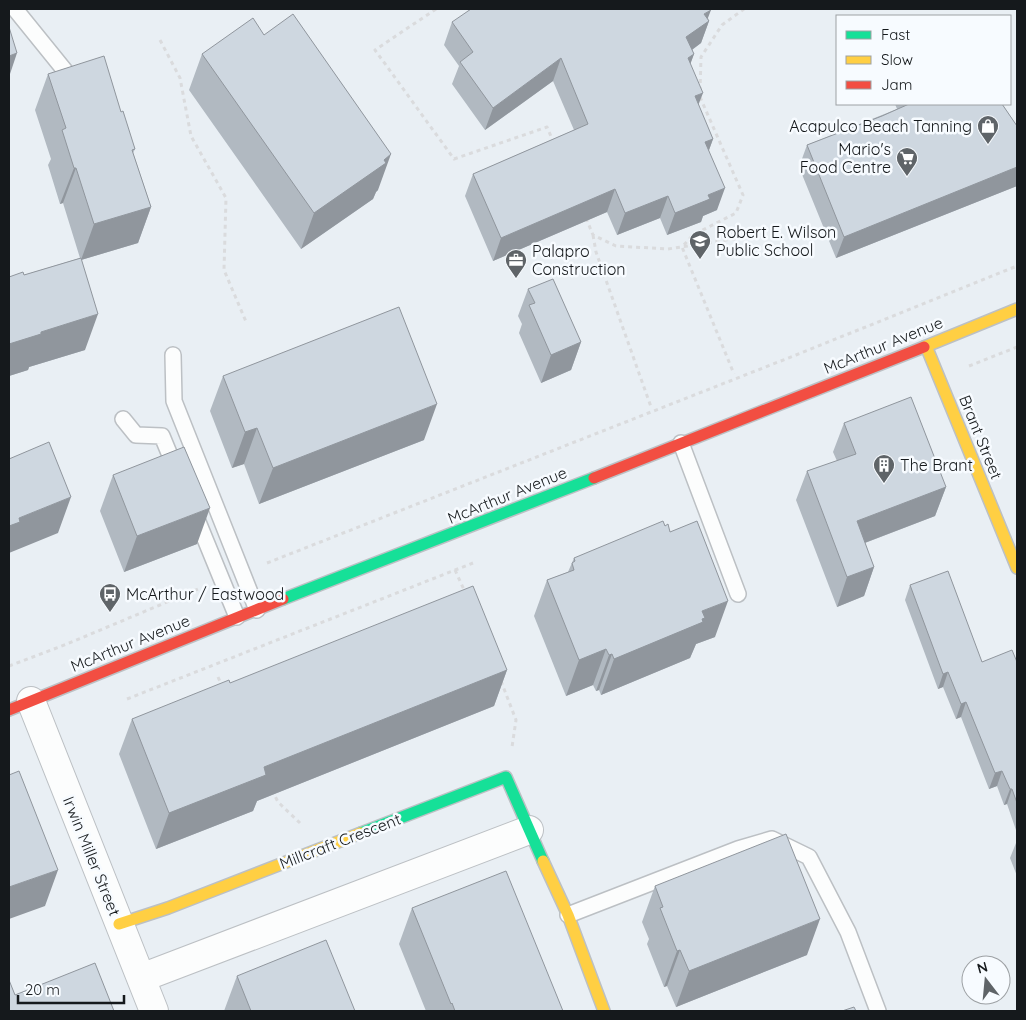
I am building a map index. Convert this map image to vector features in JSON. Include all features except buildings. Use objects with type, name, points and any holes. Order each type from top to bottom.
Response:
[{"type":"main road","name":"McArthur Avenue","points":[[20,706],[238,617],[442,538],[1017,309]]},
{"type":"main road","name":"Brant Street","points":[[926,346],[1014,549],[1017,568]]},
{"type":"main road","points":[[506,777],[568,915],[604,1011]]},
{"type":"main road","name":"Millcraft Crescent","points":[[119,924],[168,908],[506,777]]},
{"type":"street","name":"Irwin Miller Street","points":[[20,706],[119,924],[154,1011]]},
{"type":"street","points":[[141,978],[529,830]]},
{"type":"lane","points":[[15,9],[66,72]]},
{"type":"lane","points":[[173,355],[174,402],[256,610]]},
{"type":"lane","points":[[123,419],[136,434],[162,436],[180,480]]},
{"type":"lane","points":[[681,443],[738,594]]},
{"type":"lane","points":[[188,497],[238,617]]},
{"type":"lane","points":[[568,915],[738,849],[772,839],[809,857],[848,932],[878,1011]]},
{"type":"path","points":[[436,9],[375,50],[454,159],[547,127],[555,145]]},
{"type":"path","points":[[682,247],[693,236],[736,213],[743,195],[700,98],[701,57],[722,25],[744,9]]},
{"type":"path","points":[[160,40],[180,78],[191,136],[226,198],[224,270],[247,324]]},
{"type":"path","points":[[585,217],[593,235],[596,252],[651,407]]},
{"type":"path","points":[[593,235],[616,246],[668,250],[746,237]]},
{"type":"path","points":[[682,247],[734,374]]},
{"type":"path","points":[[242,573],[1017,266]]},
{"type":"path","points":[[442,538],[468,600]]},
{"type":"path","points":[[9,666],[222,580]]},
{"type":"path","points":[[498,674],[516,720],[506,777]]},
{"type":"path","points":[[218,677],[225,694]]},
{"type":"path","points":[[270,786],[278,802],[328,846]]},
{"type":"traffic: fast","points":[[283,599],[594,478]]},
{"type":"traffic: fast","points":[[361,833],[506,777],[543,861]]},
{"type":"traffic: slow","points":[[924,347],[1017,309]]},
{"type":"traffic: slow","points":[[926,346],[1017,568]]},
{"type":"traffic: slow","points":[[119,924],[168,908],[361,833]]},
{"type":"traffic: slow","points":[[543,861],[568,915],[604,1011]]},
{"type":"traffic: jam","points":[[594,478],[924,347]]},
{"type":"traffic: jam","points":[[9,710],[283,599]]},
{"type":"place","name":"Acapulco Beach Tanning","points":[[988,145]]},
{"type":"place","name":"Mario's Food Centre","points":[[907,177]]},
{"type":"place","name":"Robert E. Wilson Public School","points":[[700,260]]},
{"type":"place","name":"Palapro Construction","points":[[516,279]]},
{"type":"place","name":"The Brant","points":[[884,484]]},
{"type":"place","name":"McArthur / Eastwood","points":[[110,613]]}]
